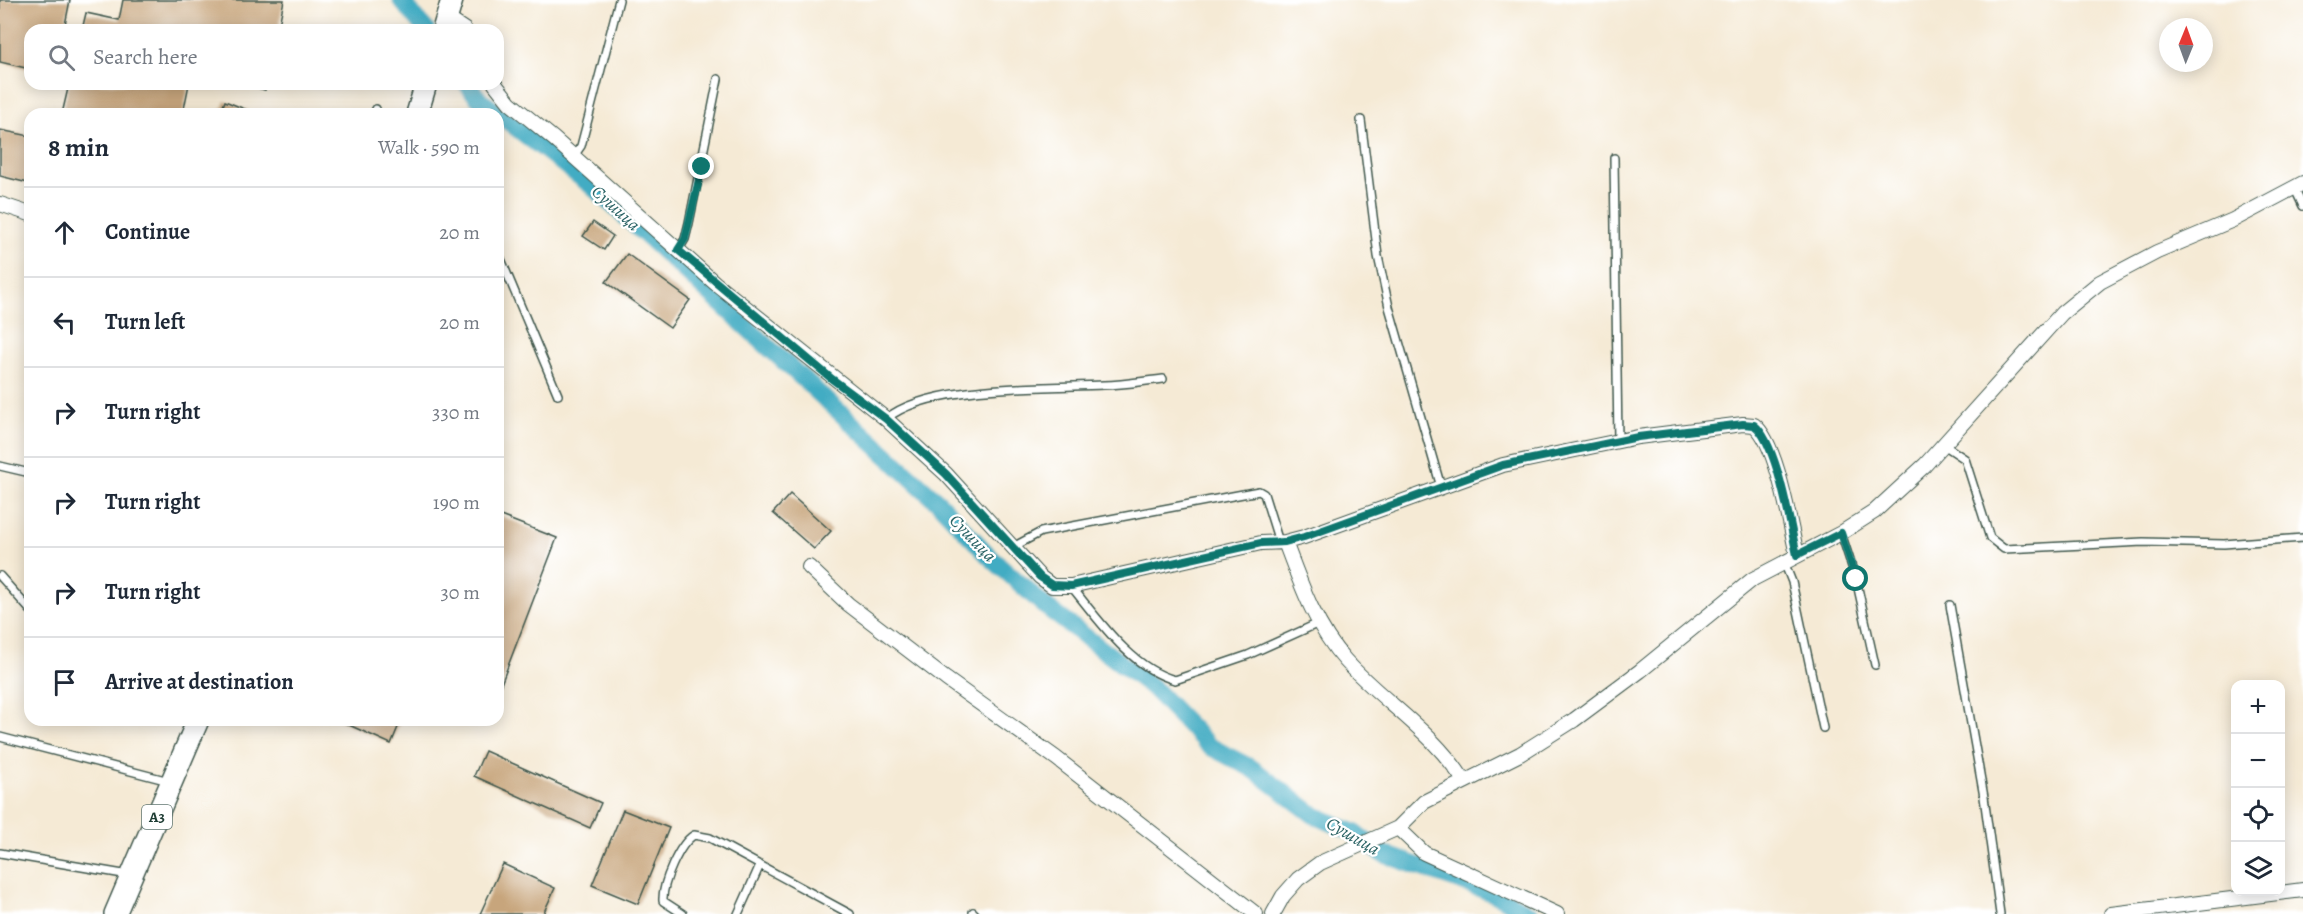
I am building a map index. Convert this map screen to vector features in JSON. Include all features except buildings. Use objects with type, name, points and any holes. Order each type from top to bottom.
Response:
[{"type":"main road","points":[[419,108],[424,90]]},
{"type":"main road","name":"A3","points":[[116,914],[195,726]]},
{"type":"street","points":[[500,90],[510,103],[574,156],[678,250],[832,379],[886,419],[946,474],[1045,582],[1060,587],[1071,586],[1261,543],[1282,542],[1374,513],[1503,465],[1618,441],[1734,425],[1754,425],[1760,430],[1773,458],[1797,555]]},
{"type":"street","points":[[1273,914],[1282,896],[1298,879],[1329,858],[1398,828],[1424,802],[1520,754],[1574,720],[1640,671],[1729,597],[1784,562],[1841,533],[1874,512],[1944,445],[2062,314],[2100,282],[2157,252],[2233,220],[2298,185]]},
{"type":"street","points":[[0,204],[24,212]]},
{"type":"street","points":[[1282,542],[1321,622],[1343,658],[1365,681],[1441,747],[1464,781]]},
{"type":"street","points":[[809,567],[848,604],[946,679],[1056,758],[1256,914]]},
{"type":"street","points":[[1398,828],[1424,853],[1557,914]]},
{"type":"street","points":[[2111,914],[2173,910],[2303,890]]},
{"type":"lane","points":[[574,156],[580,146],[619,0]]},
{"type":"lane","points":[[678,250],[685,239],[689,223],[717,79]]},
{"type":"lane","points":[[1361,120],[1378,256],[1389,307],[1441,487]]},
{"type":"lane","points":[[1614,158],[1618,441]]},
{"type":"lane","points":[[2298,185],[2303,206]]},
{"type":"lane","points":[[504,266],[558,395]]},
{"type":"lane","points":[[886,419],[896,410],[927,400],[996,390],[1108,385],[1163,379]]},
{"type":"lane","points":[[1944,445],[1965,459],[1990,538],[2004,549],[2143,542],[2224,544],[2303,538]]},
{"type":"lane","points":[[0,466],[24,472]]},
{"type":"lane","points":[[1013,547],[1041,532],[1258,491],[1264,494],[1282,542]]},
{"type":"lane","points":[[1841,533],[1856,579],[1875,664]]},
{"type":"lane","points":[[1784,562],[1792,582],[1823,728]]},
{"type":"lane","points":[[0,576],[24,603]]},
{"type":"lane","points":[[1071,586],[1130,656],[1165,677],[1175,680],[1248,655],[1321,622]]},
{"type":"lane","points":[[1950,605],[1984,797],[2000,914]]},
{"type":"lane","points":[[0,737],[172,782]]},
{"type":"lane","points":[[683,914],[663,901],[662,891],[684,841],[694,835],[710,838],[850,914]]},
{"type":"lane","points":[[0,853],[132,875]]},
{"type":"lane","points":[[738,914],[760,865]]},
{"type":"waterway","name":"Сушица","points":[[401,0],[421,24]]},
{"type":"waterway","name":"Сушица","points":[[472,90],[491,108]]},
{"type":"waterway","name":"Сушица","points":[[504,118],[593,187],[939,503],[989,556],[1046,607],[1152,687],[1209,746],[1253,769],[1314,815],[1355,833],[1381,853],[1493,893],[1530,914]]},
{"type":"route","points":[[702,167],[685,239],[678,250],[832,379],[886,419],[946,474],[1040,577],[1052,585],[1071,586],[1261,543],[1285,542],[1374,513],[1503,465],[1550,454],[1638,437],[1743,424],[1754,425],[1760,430],[1773,458],[1797,555],[1841,533],[1856,579]]}]
